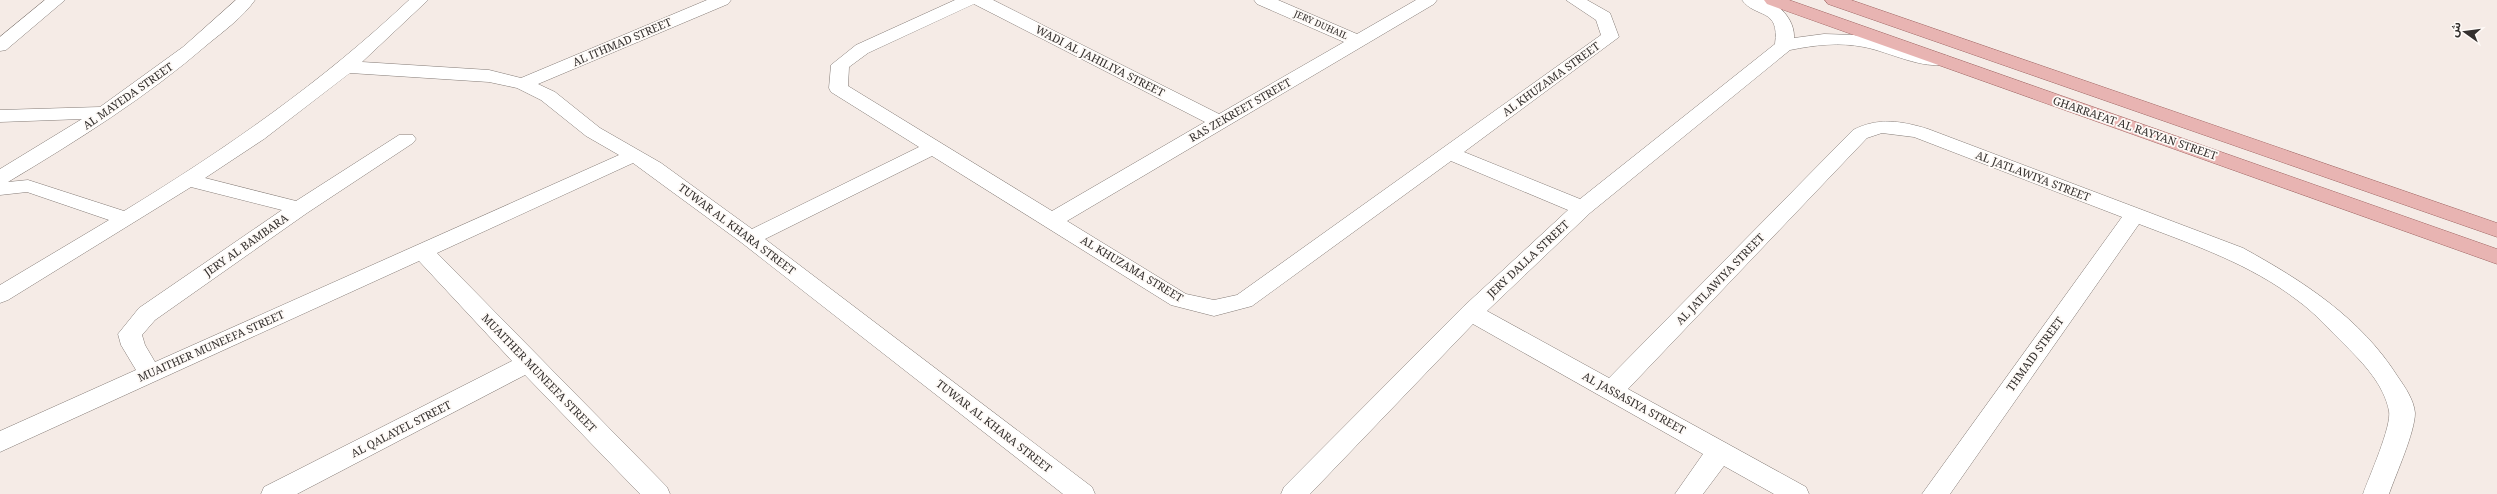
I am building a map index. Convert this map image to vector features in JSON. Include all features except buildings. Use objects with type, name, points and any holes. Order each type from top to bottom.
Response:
[{"type":"main road","name":"GHARRAFAT AL RAYYAN STREET","points":[[1773,0],[2497,257]]},
{"type":"main road","name":"GHARRAFAT AL RAYYAN STREET","points":[[1834,0],[2497,230]]},
{"type":"street","points":[[0,46],[56,0]]},
{"type":"street","name":"AL MAYEDA STREET","points":[[7,173],[106,113],[191,50],[246,0]]},
{"type":"street","points":[[0,295],[76,248],[191,181],[275,123],[348,67],[419,0]]},
{"type":"street","name":"AL ITHMAD STREET","points":[[522,84],[722,0]]},
{"type":"street","name":"AL KHUZAMA STREET","points":[[969,0],[862,49],[840,65],[838,88],[1179,300],[1214,308],[1244,301],[1610,37],[1604,17],[1575,0]]},
{"type":"street","name":"WADI AL JAHILIYA STREET","points":[[980,0],[1220,122]]},
{"type":"street","name":"JERY DUHAIL","points":[[1263,0],[1358,41]]},
{"type":"street","name":"RAS ZEKREET STREET","points":[[1052,220],[1428,0]]},
{"type":"street","points":[[1751,0],[1768,8],[1780,18],[1786,29],[1784,46]]},
{"type":"street","name":"JERY DALLA STREET","points":[[1294,494],[1472,312],[1582,208],[1784,46],[1814,40],[1847,40],[1871,43],[1918,57],[1943,60]]},
{"type":"street","name":"TUWAR AL KHARA STREET","points":[[348,67],[469,74],[522,84],[548,96],[593,132],[654,167],[750,238],[1082,494]]},
{"type":"street","points":[[0,116],[106,113]]},
{"type":"street","name":"AL JATLAWIYA STREET","points":[[1612,390],[1860,134],[1873,128],[1890,127],[1916,132],[2235,253],[2284,280],[2325,311],[2375,360],[2397,395],[2402,412],[2400,426],[2376,494]]},
{"type":"street","name":"JERY AL BAMBARA","points":[[150,374],[133,345],[130,334],[147,314],[299,208],[406,140]]},
{"type":"street","points":[[750,238],[934,147]]},
{"type":"street","points":[[1449,153],[1582,208]]},
{"type":"street","name":"MUAITHER MUNEEFA STREET","points":[[0,442],[633,156]]},
{"type":"street","points":[[7,173],[24,173],[29,179],[28,186]]},
{"type":"street","points":[[191,181],[299,208]]},
{"type":"street","points":[[0,188],[28,186],[128,219]]},
{"type":"street","name":"THMAID STREET","points":[[1935,494],[2135,215]]},
{"type":"street","points":[[0,285],[76,248]]},
{"type":"street","name":"MUAITHER MUNEEFA STREET","points":[[422,251],[528,363],[657,494]]},
{"type":"street","name":"AL JASSASIYA STREET","points":[[1472,312],[1796,494]]},
{"type":"street","name":"AL QALAYEL STREET","points":[[274,494],[528,363]]},
{"type":"street","points":[[1688,494],[1720,451]]}]
